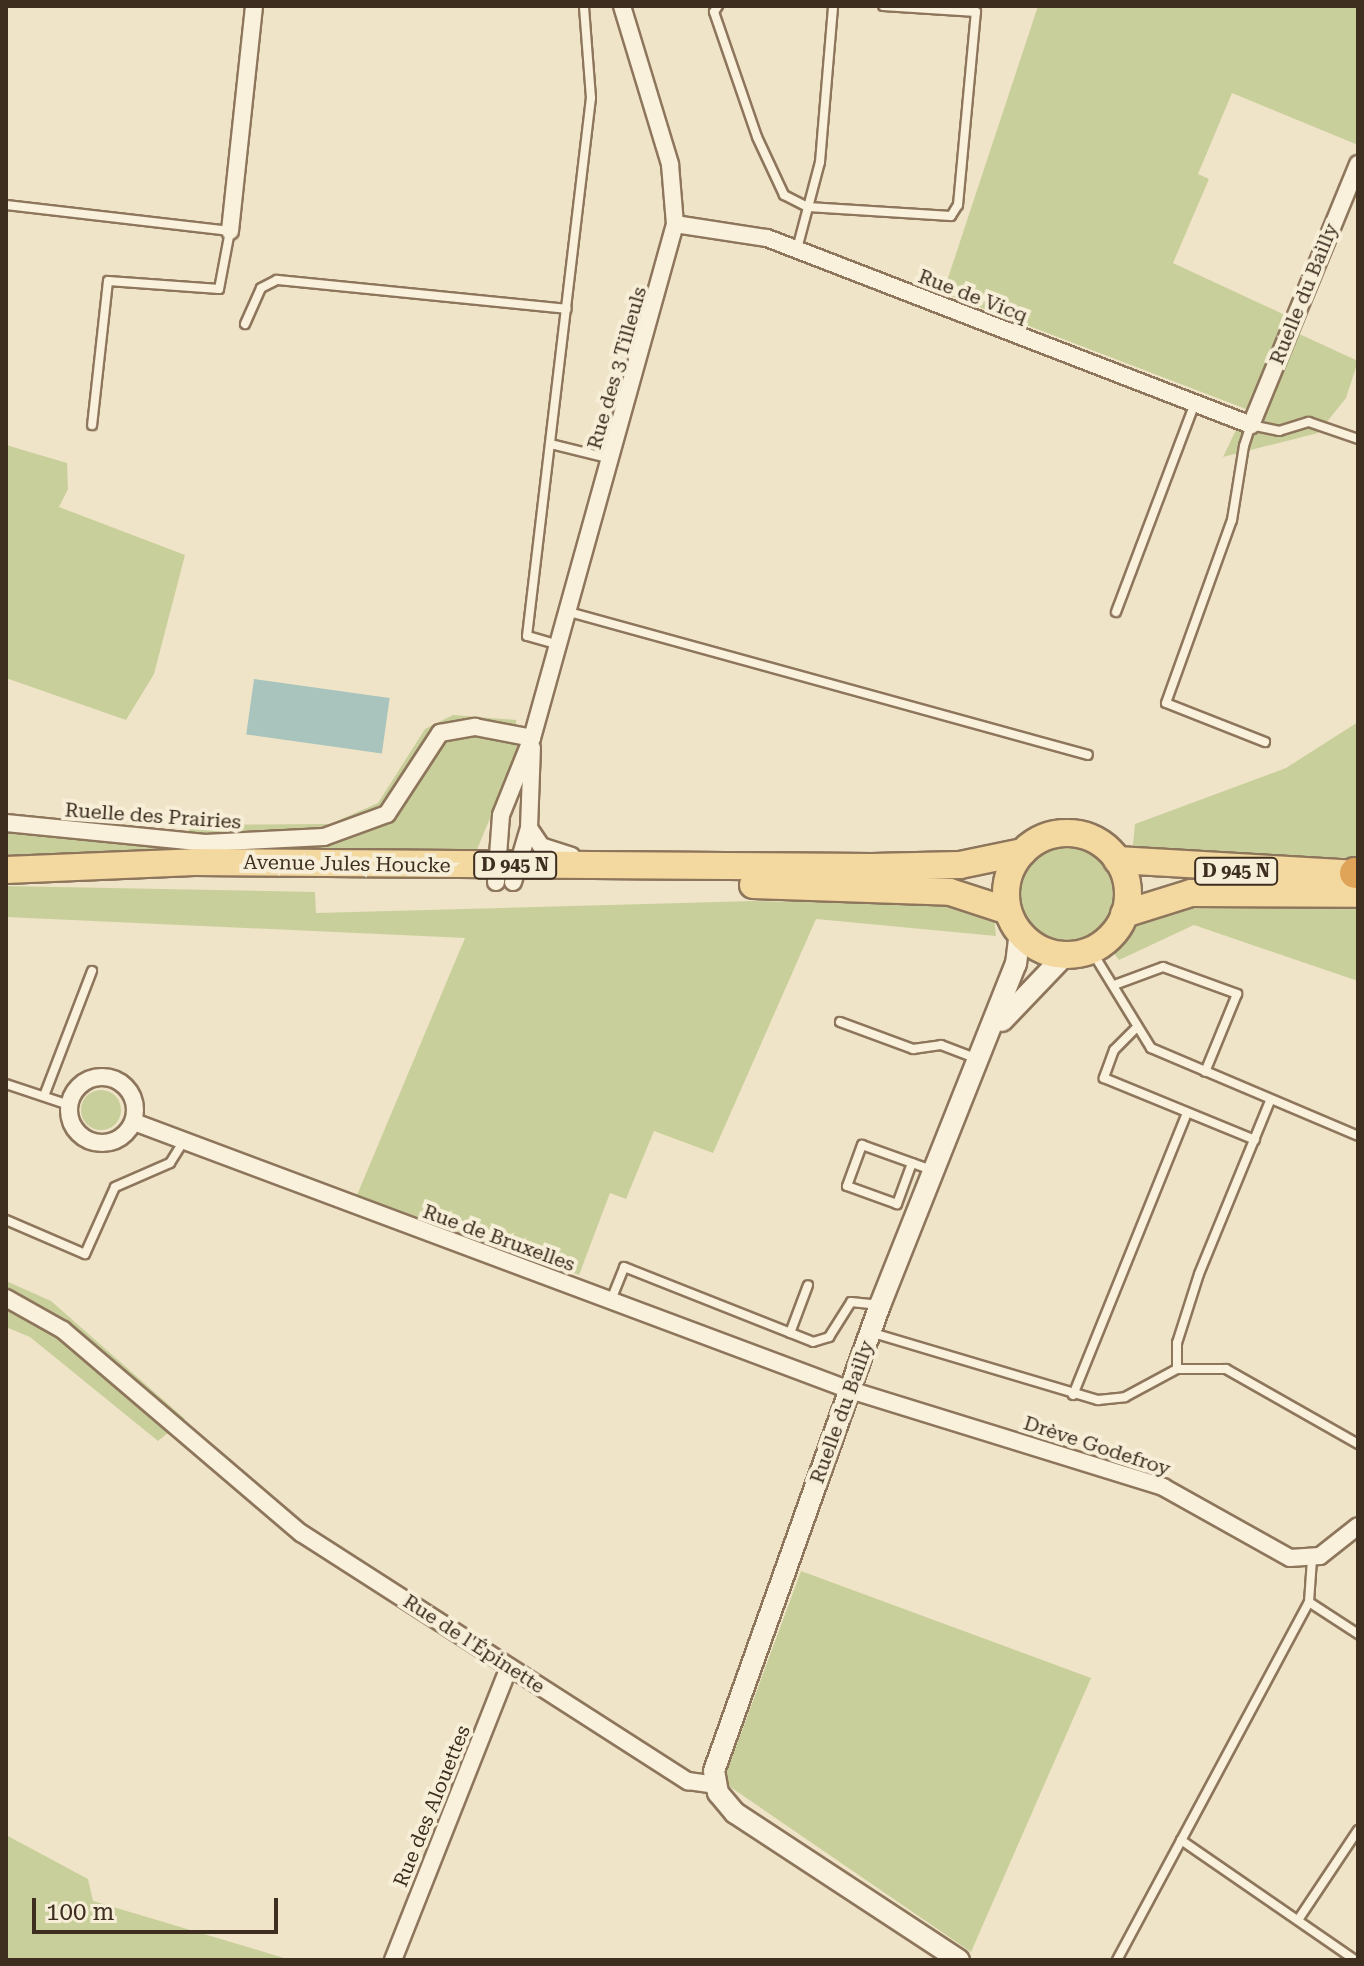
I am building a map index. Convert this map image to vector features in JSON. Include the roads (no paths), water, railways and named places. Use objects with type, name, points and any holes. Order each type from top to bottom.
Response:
[{"type":"main road","points":[[1072,833],[1098,842],[1117,860],[1127,886],[1124,914],[1078,953],[1014,922],[1008,880],[1023,852],[1045,837],[1072,833]]},
{"type":"main road","name":"Avenue Jules Houcke","points":[[507,874],[656,866],[939,866],[1023,852]]},
{"type":"main road","name":"D 945 N","points":[[1117,860],[1357,878]]},
{"type":"main road","name":"Avenue Jules Houcke","points":[[6,873],[507,874],[931,891],[978,897],[1014,922]]},
{"type":"main road","name":"D 945 N","points":[[1124,914],[1191,893],[1357,878]]},
{"type":"street","points":[[230,231],[254,6]]},
{"type":"street","name":"Rue des 3 Tilleuls","points":[[507,874],[501,815],[532,738],[675,224],[672,172],[622,6]]},
{"type":"street","name":"Ruelle du Bailly","points":[[1251,425],[1358,164]]},
{"type":"street","name":"Rue de Vicq","points":[[675,224],[742,231],[797,250],[1251,425]]},
{"type":"street","name":"Ruelle des Prairies","points":[[6,823],[205,843],[324,837],[387,814],[440,733],[475,727],[532,738]]},
{"type":"street","name":"Rue des 3 Tilleuls","points":[[507,874],[529,828],[532,738]]},
{"type":"street","points":[[529,828],[556,853],[656,866]]},
{"type":"street","name":"Ruelle du Bailly","points":[[715,1785],[717,1756],[880,1305],[1016,964],[1014,922]]},
{"type":"street","name":"Ruelle du Bailly","points":[[982,1052],[1028,986],[1078,953]]},
{"type":"street","points":[[114,1079],[133,1096],[134,1122],[118,1140],[94,1142],[75,1129],[69,1105],[88,1080],[114,1079]]},
{"type":"street","name":"Rue de Bruxelles","points":[[134,1122],[850,1390]]},
{"type":"street","name":"Rue de l'Épinette","points":[[6,1298],[63,1330],[284,1521],[688,1781],[715,1785]]},
{"type":"street","name":"Drève Godefroy","points":[[850,1390],[1150,1482],[1283,1555],[1312,1559]]},
{"type":"street","points":[[1312,1559],[1358,1526]]},
{"type":"street","name":"Rue des Alouettes","points":[[393,1960],[509,1667]]},
{"type":"street","points":[[715,1785],[735,1813],[959,1960]]},
{"type":"lane","points":[[559,645],[527,636],[591,98],[584,6]]},
{"type":"lane","points":[[718,6],[714,12],[773,177],[784,195],[808,207],[951,216],[958,205],[976,12],[883,6]]},
{"type":"lane","points":[[797,250],[820,162],[833,6]]},
{"type":"lane","points":[[6,205],[230,231],[219,289],[108,281],[92,425]]},
{"type":"lane","points":[[245,324],[261,288],[277,280],[567,309]]},
{"type":"lane","points":[[1116,612],[1195,402]]},
{"type":"lane","points":[[1265,742],[1166,703],[1236,508],[1251,425],[1279,431],[1314,422],[1358,439]]},
{"type":"lane","points":[[551,444],[612,459]]},
{"type":"lane","points":[[569,612],[1088,755]]},
{"type":"lane","points":[[1078,953],[1117,984],[1134,1030],[1151,1048],[1358,1136]]},
{"type":"lane","points":[[1117,984],[1163,967],[1237,994],[1205,1072]]},
{"type":"lane","points":[[44,1096],[92,971]]},
{"type":"lane","points":[[840,1022],[913,1049],[941,1045],[982,1052]]},
{"type":"lane","points":[[1134,1030],[1114,1050],[1104,1078],[1255,1140]]},
{"type":"lane","points":[[6,1084],[69,1105]]},
{"type":"lane","points":[[1177,1369],[1177,1343],[1199,1274],[1270,1101]]},
{"type":"lane","points":[[1073,1395],[1187,1113]]},
{"type":"lane","points":[[6,1220],[85,1254],[115,1187],[170,1163],[183,1142]]},
{"type":"lane","points":[[912,1163],[897,1204],[847,1186],[862,1145],[932,1170]]},
{"type":"lane","points":[[611,1300],[624,1267],[790,1333],[824,1340],[851,1302],[880,1305]]},
{"type":"lane","points":[[790,1333],[808,1285]]},
{"type":"lane","points":[[871,1332],[1073,1395],[1115,1400],[1177,1369],[1236,1373],[1358,1444]]},
{"type":"lane","points":[[1117,1960],[1309,1602],[1312,1559]]},
{"type":"lane","points":[[1309,1602],[1358,1634]]},
{"type":"lane","points":[[1298,1920],[1358,1830]]},
{"type":"lane","points":[[1181,1840],[1355,1960]]},
{"type":"water","points":[[254,679],[390,698],[382,754],[246,734]]}]
